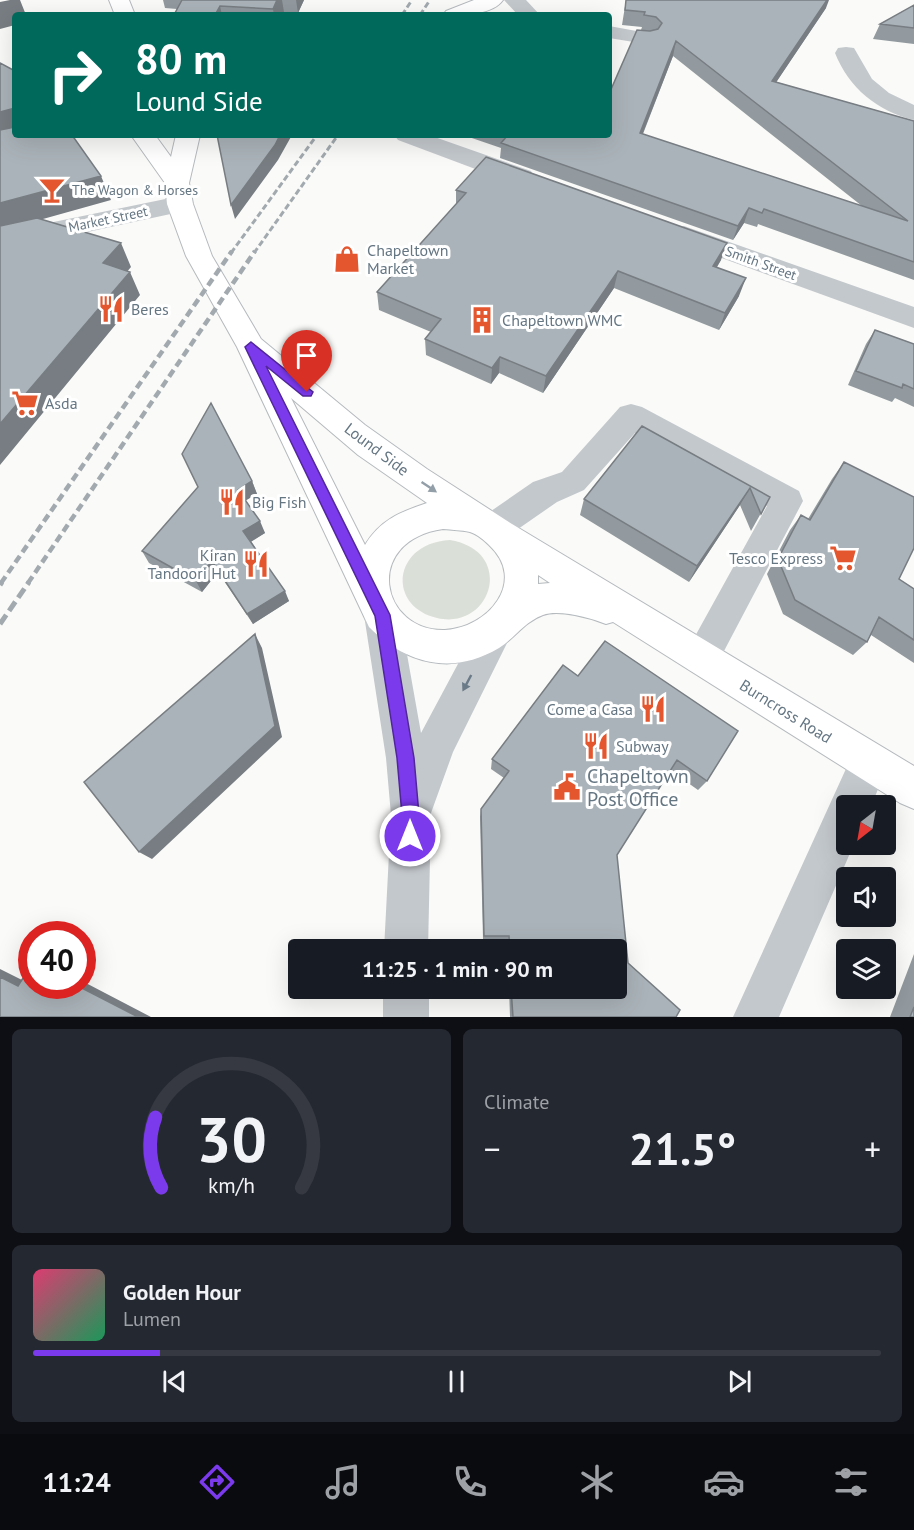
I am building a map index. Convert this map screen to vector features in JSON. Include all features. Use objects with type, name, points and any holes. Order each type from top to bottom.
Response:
[{"type":"main road","points":[[461,12],[493,0]]},
{"type":"main road","points":[[145,138],[179,193]]},
{"type":"main road","points":[[179,193],[188,138]]},
{"type":"main road","name":"Lound Side","points":[[179,193],[195,249],[251,347],[279,408],[321,486],[378,605],[399,632],[422,644],[447,647],[473,643],[503,623],[519,597],[522,580],[519,562],[512,546],[491,527],[369,446],[251,347]]},
{"type":"main road","name":"Lound Side","points":[[378,605],[372,573],[379,552],[393,534],[412,521],[434,514],[458,514],[491,527]]},
{"type":"main road","name":"Burncross Road","points":[[491,527],[914,789]]},
{"type":"main road","name":"Burncross Road","points":[[503,623],[542,598],[592,601],[660,633]]},
{"type":"street","points":[[514,0],[527,12]]},
{"type":"street","points":[[612,32],[646,38]]},
{"type":"street","points":[[846,53],[851,68],[874,94],[886,102],[914,113]]},
{"type":"street","points":[[414,138],[550,187]]},
{"type":"street","name":"Market Street","points":[[0,242],[179,193]]},
{"type":"street","name":"Smith Street","points":[[661,227],[914,318]]},
{"type":"street","points":[[0,266],[32,235]]},
{"type":"street","points":[[491,527],[545,492],[573,481],[631,416],[787,501],[701,658]]},
{"type":"street","name":"Lound Side","points":[[378,605],[406,758],[411,815],[406,939]]},
{"type":"street","name":"Lound Side","points":[[411,815],[436,744],[503,623]]},
{"type":"street","points":[[855,795],[869,763]]},
{"type":"street","points":[[756,1017],[836,837]]},
{"type":"street","points":[[406,999],[406,1017]]},
{"type":"shaded area","points":[[450,540],[471,547],[484,559],[489,573],[489,588],[483,602],[472,613],[456,619],[437,618],[421,611],[410,601],[404,589],[403,576],[407,563],[417,552],[431,544]]},
{"type":"building","points":[[182,0],[277,0],[273,9],[220,6],[217,12],[176,12]]},
{"type":"building","points":[[626,0],[827,0],[772,81],[914,121],[914,262],[764,209],[762,213],[749,208],[738,226],[501,143],[505,138],[612,138],[612,87],[637,30],[658,29],[662,23],[656,17],[644,15],[645,12],[625,10]],"holes":[[[676,41],[908,221],[640,133]]]},
{"type":"building","points":[[914,5],[914,28],[880,24]]},
{"type":"building","points":[[0,63],[12,69],[12,109],[0,112]]},
{"type":"building","points":[[12,128],[12,138],[74,138],[101,176],[0,203],[0,130]]},
{"type":"building","points":[[218,138],[278,138],[275,145],[231,205]]},
{"type":"building","points":[[486,157],[727,243],[713,266],[746,278],[725,313],[618,271],[546,376],[500,357],[492,368],[425,339],[441,319],[377,292],[466,193],[456,190]]},
{"type":"building","points":[[37,218],[121,243],[103,263],[130,272],[0,424],[0,226]]},
{"type":"building","points":[[875,330],[914,344],[914,389],[903,384],[902,388],[856,371]]},
{"type":"building","points":[[211,403],[252,481],[238,490],[260,521],[243,531],[285,591],[247,614],[212,561],[196,581],[142,551],[198,487],[182,454]]},
{"type":"building","points":[[642,426],[770,497],[761,514],[750,488],[697,566],[584,499]]},
{"type":"building","name":"Tesco Express","points":[[844,462],[914,497],[914,548],[899,579],[914,589],[914,640],[879,617],[867,642],[795,600],[778,559],[801,515],[810,520]]},
{"type":"building","points":[[255,634],[275,726],[139,852],[84,782]]},
{"type":"building","points":[[605,641],[738,731],[707,781],[677,760],[617,855],[626,939],[509,939],[509,936],[484,936],[481,809],[509,771],[492,759],[563,665],[578,676]]},
{"type":"building","points":[[627,953],[628,963],[680,1010],[676,1017],[513,1017],[512,999],[627,999]]},
{"type":"building","points":[[0,977],[18,986],[18,999],[96,999],[96,995],[138,1017],[0,1017]]},
{"type":"railway","points":[[404,12],[412,0]]},
{"type":"railway","points":[[422,12],[430,0]]},
{"type":"railway","points":[[231,253],[315,138]]},
{"type":"railway","points":[[254,253],[336,138]]},
{"type":"railway","points":[[1,583],[232,251]]},
{"type":"railway","points":[[28,583],[255,251]]},
{"type":"railway","points":[[0,624],[29,582]]},
{"type":"place","name":"The Wagon & Horses","points":[[52,190]]},
{"type":"place","name":"Chapeltown Market","points":[[347,259]]},
{"type":"place","name":"Beres","points":[[111,309]]},
{"type":"place","name":"Chapeltown WMC","points":[[482,320]]},
{"type":"place","name":"Asda","points":[[25,403]]},
{"type":"place","name":"Big Fish","points":[[232,502]]},
{"type":"place","name":"Tesco Express","points":[[843,558]]},
{"type":"place","name":"Kiran Tandoori Hut","points":[[256,564]]},
{"type":"place","name":"Come a Casa","points":[[653,709]]},
{"type":"place","name":"Subway","points":[[596,746]]},
{"type":"place","name":"Chapeltown Post Office","points":[[567,787]]},
{"type":"route","points":[[307,392],[251,347],[279,408],[321,486],[382,615],[406,758],[411,815],[410,836]]}]
